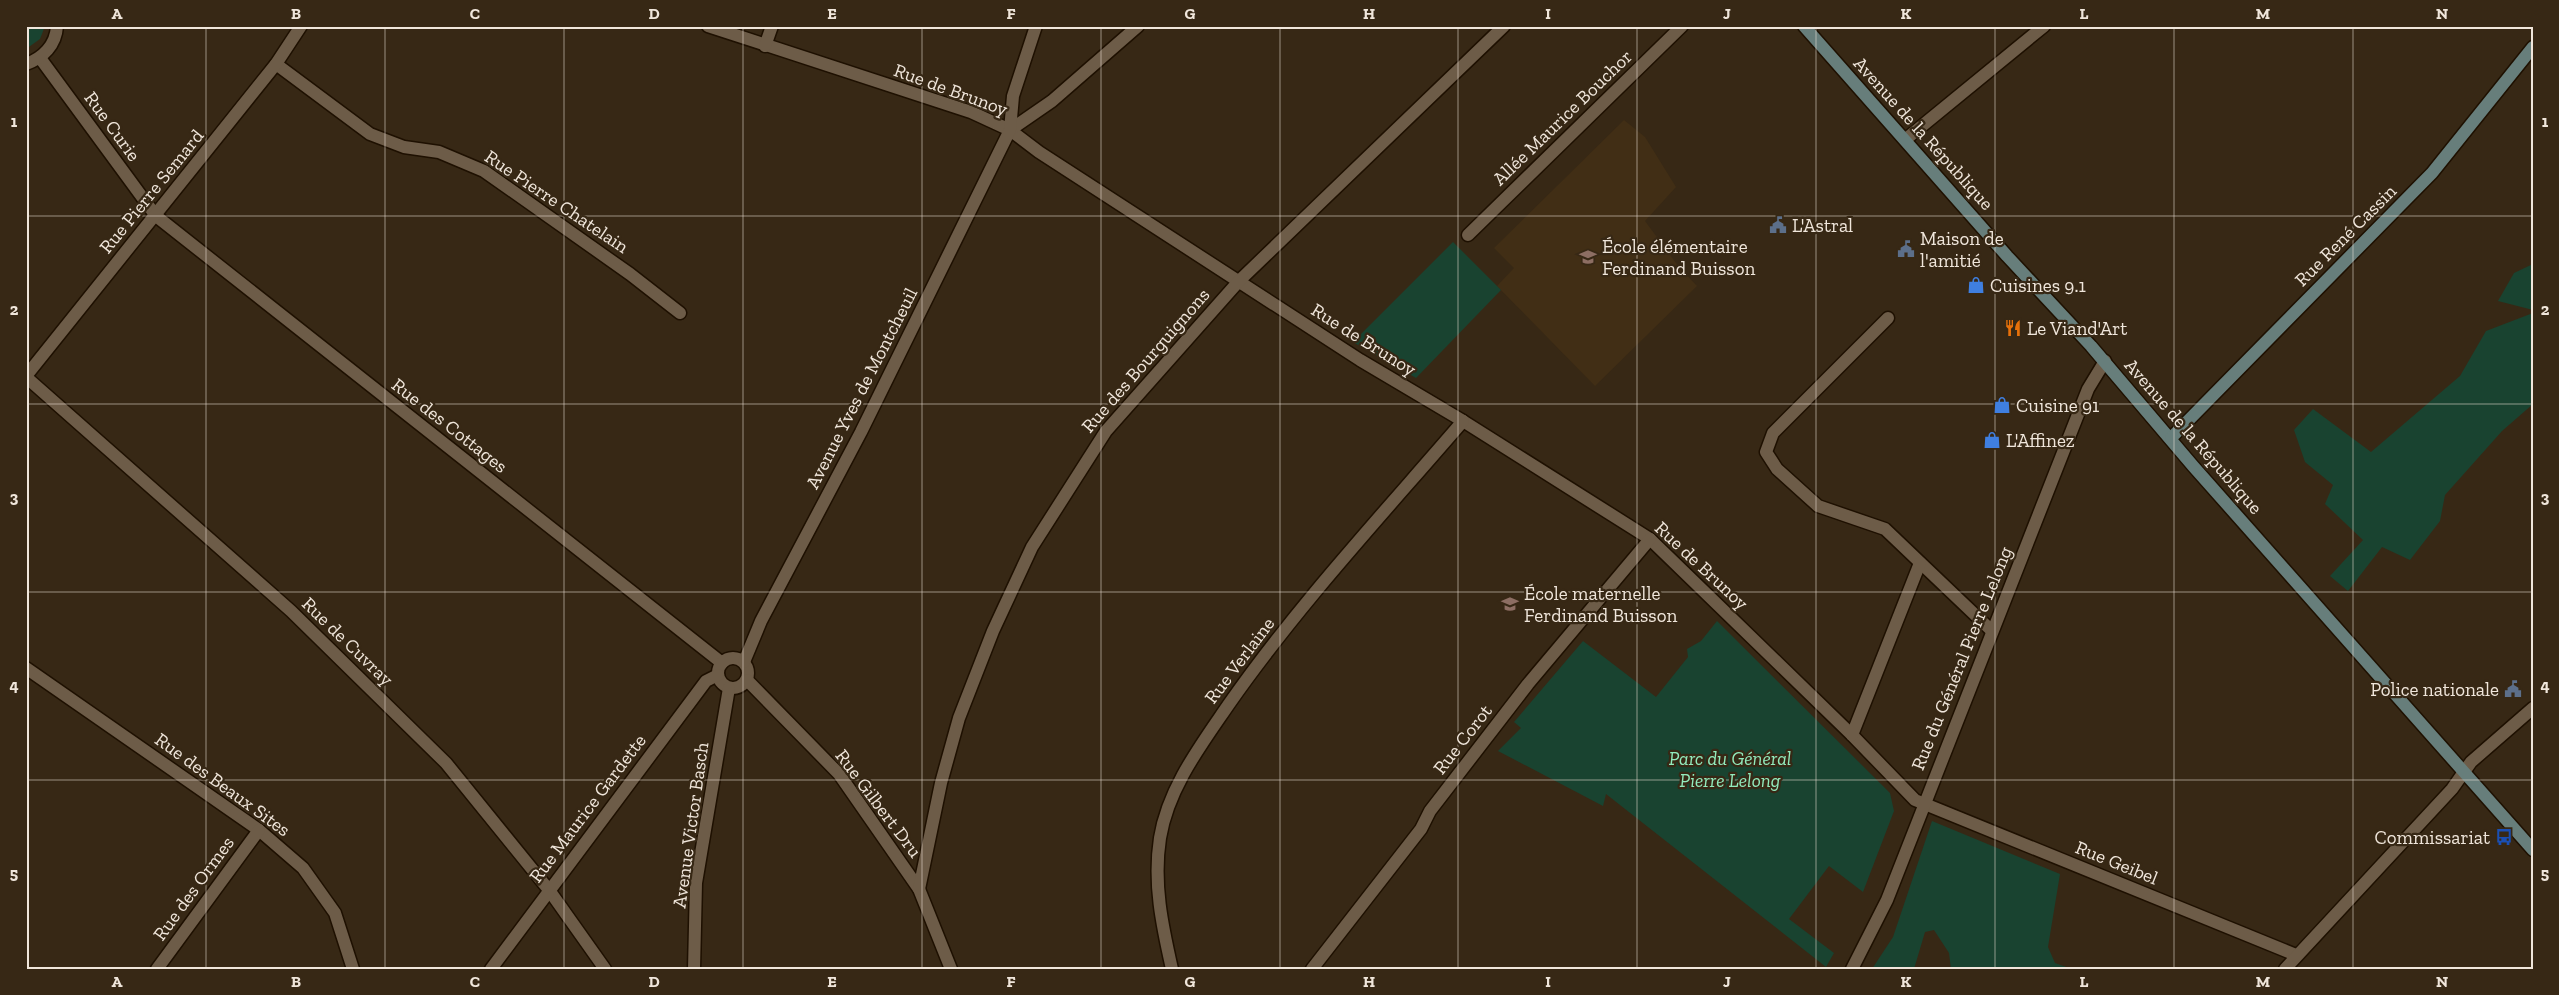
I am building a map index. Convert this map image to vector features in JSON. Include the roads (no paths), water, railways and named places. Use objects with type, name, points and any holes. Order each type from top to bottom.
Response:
[{"type":"main road","name":"Avenue de la République","points":[[1804,26],[1906,139],[2007,256],[2105,361],[2533,850]]},
{"type":"main road","name":"Rue René Cassin","points":[[2171,438],[2432,173],[2531,54]]},
{"type":"street","points":[[26,64],[40,58],[50,47],[57,26]]},
{"type":"street","name":"Rue Pierre Semard","points":[[26,376],[276,64],[302,26]]},
{"type":"street","name":"Rue de Brunoy","points":[[708,26],[971,112],[1010,130],[1039,152],[1360,360],[1463,421],[1650,538],[1852,735],[1915,800],[1924,804]]},
{"type":"street","points":[[765,46],[772,26]]},
{"type":"street","points":[[1010,130],[1013,96],[1036,26]]},
{"type":"street","points":[[1010,130],[1052,101],[1138,26]]},
{"type":"street","name":"Rue des Bourguignons","points":[[919,889],[941,783],[959,718],[993,631],[1032,547],[1106,431],[1239,281],[1504,26]]},
{"type":"street","name":"Allée Maurice Bouchor","points":[[1468,235],[1682,26]]},
{"type":"street","points":[[1906,139],[2044,26]]},
{"type":"street","name":"Rue Curie","points":[[40,58],[156,216]]},
{"type":"street","name":"Rue Pierre Chatelain","points":[[276,64],[370,134],[404,147],[438,152],[484,171],[630,274],[680,313]]},
{"type":"street","name":"Avenue Yves de Montcheuil","points":[[744,662],[761,621],[862,432],[1010,130]]},
{"type":"street","name":"Rue des Cottages","points":[[156,216],[722,663]]},
{"type":"street","points":[[1888,318],[1773,433],[1766,452],[1777,469],[1818,506],[1886,529],[1992,631]]},
{"type":"street","name":"Rue du Général Pierre Lelong","points":[[1852,969],[1887,900],[2088,389],[2105,361]]},
{"type":"street","name":"Rue de Cuvray","points":[[26,376],[290,611],[446,763],[549,890],[606,969]]},
{"type":"street","name":"Rue Verlaine","points":[[1172,969],[1160,916],[1157,878],[1160,836],[1173,798],[1191,759],[1270,646],[1463,421]]},
{"type":"street","name":"Rue Corot","points":[[1312,969],[1421,829],[1430,811],[1528,684],[1650,538]]},
{"type":"street","points":[[1852,735],[1920,563]]},
{"type":"street","points":[[730,658],[744,662],[748,671],[747,680],[739,687],[729,688],[722,684],[718,676],[722,663],[730,658]]},
{"type":"street","name":"Rue des Beaux Sites","points":[[26,668],[259,830],[303,868],[335,913],[353,969]]},
{"type":"street","name":"Rue Maurice Gardette","points":[[491,969],[706,681],[718,676]]},
{"type":"street","name":"Rue Gilbert Dru","points":[[747,680],[839,774],[919,889],[951,969]]},
{"type":"street","name":"Avenue Victor Basch","points":[[694,969],[696,883],[729,688]]},
{"type":"street","points":[[2285,969],[2452,789],[2471,762],[2533,708]]},
{"type":"street","name":"Rue Geibel","points":[[1924,804],[2296,955]]},
{"type":"street","name":"Rue des Ormes","points":[[157,969],[259,830]]},
{"type":"place","name":"L'Astral","points":[[1778,225]]},
{"type":"place","name":"Maison de l'amitié","points":[[1906,249]]},
{"type":"place","name":"École élémentaire Ferdinand Buisson","points":[[1588,257]]},
{"type":"place","name":"Cuisines 9.1","points":[[1976,285]]},
{"type":"place","name":"Le Viand'Art","points":[[2013,328]]},
{"type":"place","name":"Cuisine 91","points":[[2002,405]]},
{"type":"place","name":"L'Affinez","points":[[1992,440]]},
{"type":"place","name":"École maternelle Ferdinand Buisson","points":[[1510,604]]},
{"type":"place","name":"Police nationale","points":[[2513,689]]},
{"type":"place","name":"Commissariat","points":[[2504,837]]},
{"type":"park label","name":"Parc du Général Pierre Lelong","points":[[1730,769]]}]
